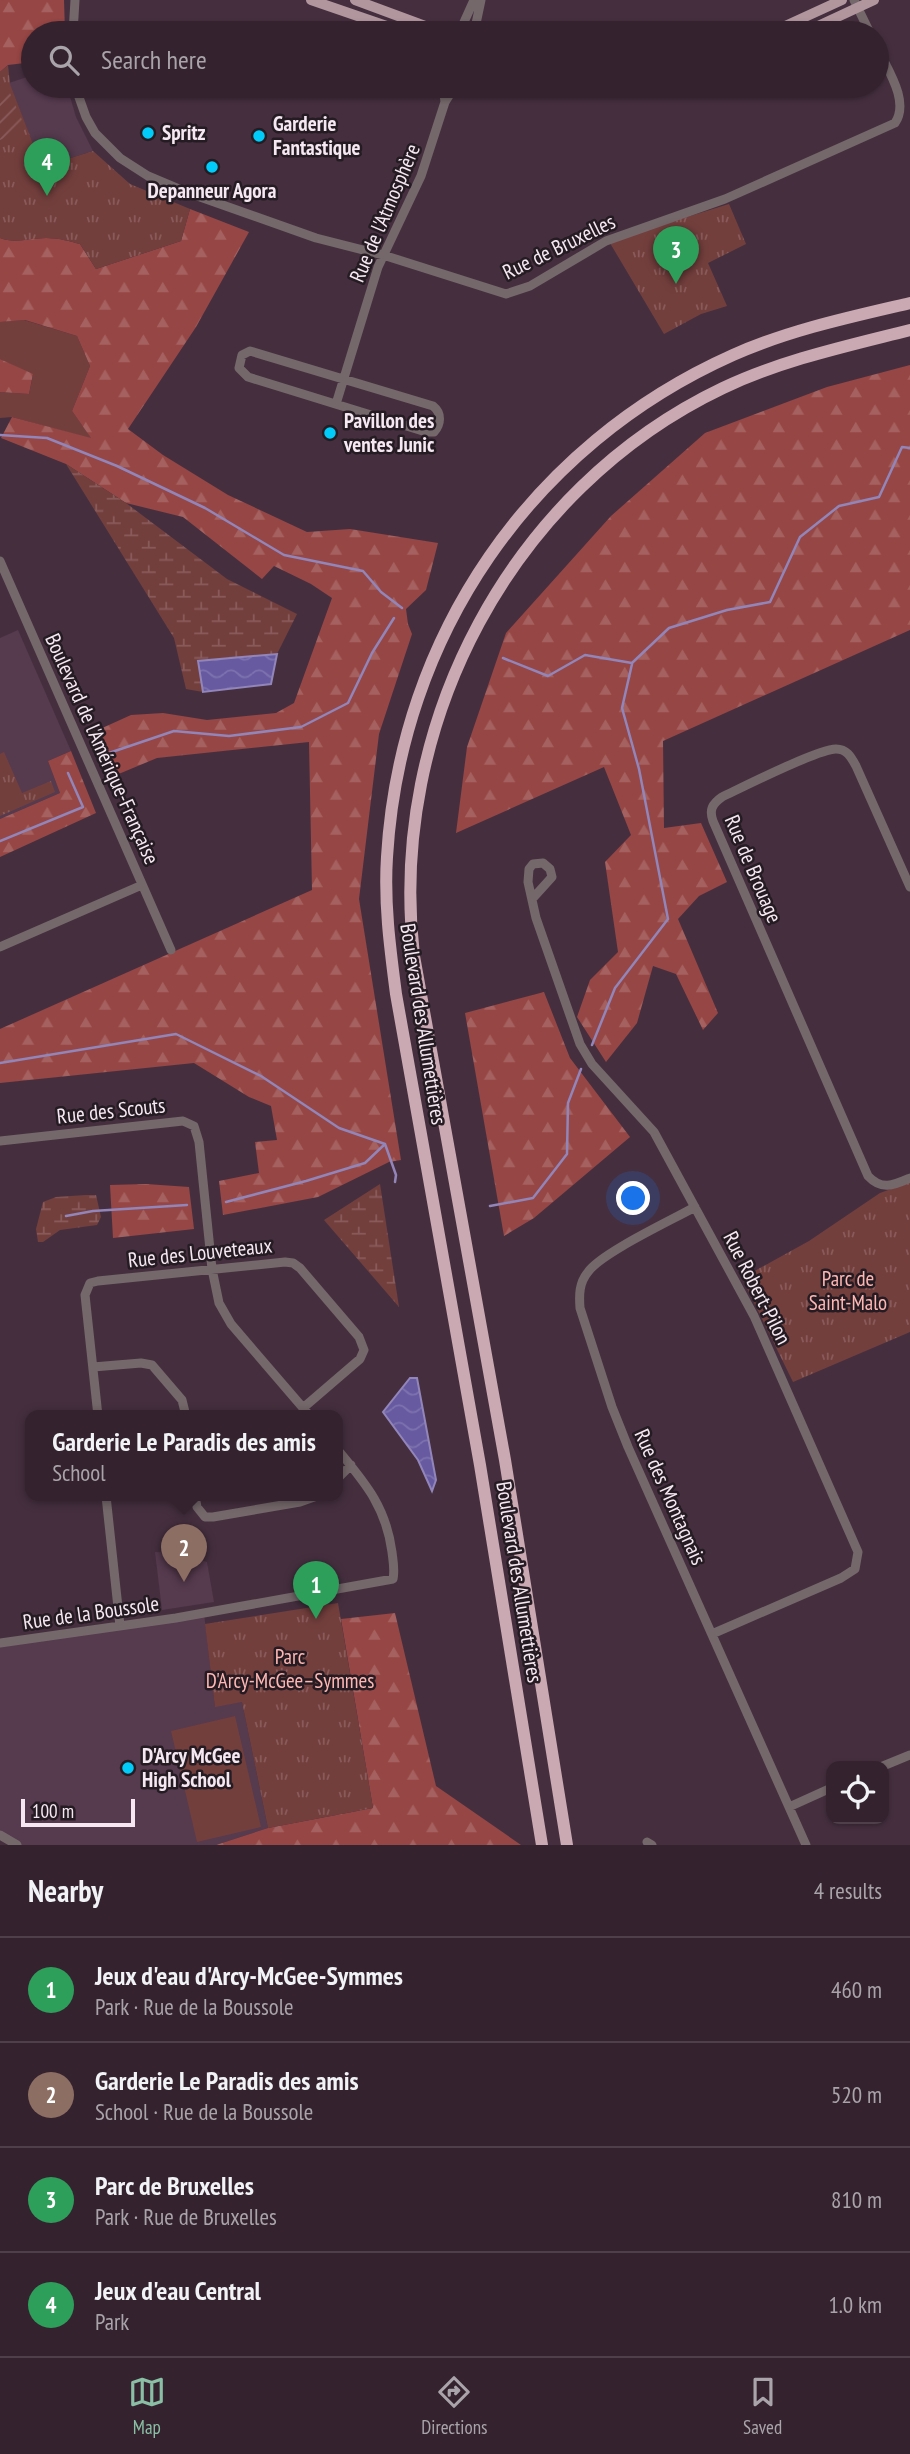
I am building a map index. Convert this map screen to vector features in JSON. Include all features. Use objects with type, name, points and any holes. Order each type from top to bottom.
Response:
[{"type":"highway","name":"Boulevard des Allumettières","points":[[542,1845],[480,1462],[396,994],[387,916],[386,860],[391,808],[400,762],[416,701],[442,637],[475,576],[500,540],[540,493],[605,431],[667,389],[742,351],[807,329],[910,303]]},
{"type":"highway","name":"Boulevard des Allumettières","points":[[567,1845],[505,1460],[411,934],[410,872],[413,827],[427,757],[450,682],[480,619],[517,560],[565,502],[624,450],[686,408],[743,379],[822,352],[910,330]]},
{"type":"highway","points":[[480,1462],[505,1460]]},
{"type":"main road","points":[[311,0],[372,21]]},
{"type":"main road","points":[[355,0],[412,21]]},
{"type":"main road","points":[[796,21],[842,0]]},
{"type":"main road","points":[[825,21],[856,4],[874,0]]},
{"type":"street","points":[[74,21],[75,0]]},
{"type":"street","points":[[468,21],[474,0]]},
{"type":"street","points":[[471,21],[481,0]]},
{"type":"street","points":[[856,4],[864,21]]},
{"type":"street","name":"Rue de Bruxelles","points":[[79,98],[95,133],[120,158],[148,176],[305,234],[383,255],[496,293],[512,293],[530,286],[614,237],[724,199],[895,123],[900,117],[902,102],[889,73]]},
{"type":"street","name":"Rue de l'Atmosphère","points":[[445,98],[446,102]]},
{"type":"street","name":"Rue de l'Atmosphère","points":[[336,404],[383,255],[421,176],[448,98]]},
{"type":"street","points":[[256,351],[344,378],[433,406],[440,417],[436,430],[426,432],[247,377],[239,368],[242,355],[256,351]]},
{"type":"street","name":"Boulevard de l'Amérique-Française","points":[[0,561],[171,950]]},
{"type":"street","name":"Rue de Brouage","points":[[910,887],[856,765],[848,753],[842,750],[824,751],[722,797],[713,804],[711,809],[718,834],[868,1176],[884,1187],[910,1178]]},
{"type":"street","points":[[0,947],[142,885]]},
{"type":"street","name":"Rue Robert-Pilon","points":[[533,898],[536,918],[573,1027],[584,1051],[599,1072],[654,1132],[754,1316],[858,1552],[855,1569],[841,1578],[712,1634]]},
{"type":"street","name":"Rue des Scouts","points":[[0,1141],[183,1121],[191,1123],[199,1142],[217,1296],[226,1318],[303,1408]]},
{"type":"street","name":"Rue des Montagnais","points":[[695,1207],[608,1256],[589,1270],[581,1283],[580,1308],[612,1407],[806,1845]]},
{"type":"street","name":"Rue des Louveteaux","points":[[97,1410],[85,1294],[90,1283],[285,1262],[300,1268],[359,1337],[365,1350],[360,1359],[303,1408]]},
{"type":"street","points":[[93,1367],[141,1363],[152,1365],[178,1395],[184,1410]]},
{"type":"street","points":[[343,1456],[351,1465],[343,1473]]},
{"type":"street","name":"Rue de la Boussole","points":[[0,1643],[84,1633],[393,1580],[395,1573],[390,1541],[383,1516],[372,1491],[351,1465]]},
{"type":"street","points":[[107,1501],[120,1626]]},
{"type":"street","points":[[196,1501],[205,1517],[303,1501]]},
{"type":"street","points":[[889,1764],[910,1755]]},
{"type":"street","points":[[789,1807],[826,1790]]},
{"type":"street","points":[[0,1835],[17,1845]]},
{"type":"shaded area","points":[[21,79],[21,98],[70,98],[76,117],[93,151],[42,167],[9,83]]},
{"type":"shaded area","points":[[18,630],[71,751],[48,761],[60,793],[0,819],[0,638]]},
{"type":"shaded area","points":[[155,1552],[178,1553],[207,1562],[214,1602],[162,1610]]},
{"type":"shaded area","name":"D'Arcy McGee High School","points":[[204,1613],[215,1706],[242,1702],[268,1828],[216,1845],[17,1845],[0,1835],[0,1643]]},
{"type":"green space","points":[[0,0],[64,0],[65,21],[21,21],[21,63],[8,65],[0,72]]},
{"type":"green space","points":[[8,65],[10,84],[42,167],[93,151],[130,184],[190,209],[181,241],[96,269],[80,244],[50,238],[17,241],[0,238],[0,72]]},
{"type":"green space","points":[[10,93],[26,129],[0,140],[0,94]]},
{"type":"green space","points":[[729,204],[746,244],[708,263],[727,306],[701,314],[664,334],[610,243]]},
{"type":"green space","points":[[190,209],[249,232],[196,327],[128,429],[163,455],[228,495],[307,532],[350,529],[438,543],[426,590],[406,609],[412,634],[379,734],[359,899],[401,1160],[389,1162],[318,1197],[223,1215],[219,1181],[259,1173],[255,1142],[277,1140],[271,1106],[249,1097],[194,1063],[0,1083],[0,1029],[312,890],[309,742],[157,758],[109,778],[89,734],[131,715],[163,713],[207,720],[276,713],[294,703],[332,598],[311,584],[274,566],[262,579],[183,517],[126,503],[66,464],[1,438],[12,417],[91,438],[72,411],[90,366],[77,336],[25,320],[0,322],[0,238],[17,241],[50,238],[80,244],[96,269],[181,241]]},
{"type":"green space","points":[[24,320],[77,336],[90,366],[72,411],[92,439],[12,417],[0,418],[0,392],[29,394],[33,375],[0,359],[0,322]]},
{"type":"green space","points":[[0,359],[33,374],[29,394],[0,392]]},
{"type":"green space","points":[[910,365],[910,630],[663,741],[664,828],[701,823],[727,882],[699,896],[678,919],[718,1013],[703,1030],[676,974],[653,966],[637,1023],[606,1062],[577,1017],[590,980],[618,952],[605,862],[631,835],[604,767],[456,833],[467,747],[506,633],[611,516],[705,433],[827,387]]},
{"type":"green space","points":[[66,464],[126,503],[227,579],[297,614],[277,654],[198,661],[203,692],[186,689],[174,638]]},
{"type":"green space","points":[[71,751],[96,813],[0,857],[0,819],[60,793],[48,761]]},
{"type":"green space","points":[[4,752],[22,793],[51,781],[55,792],[0,816],[0,754]]},
{"type":"green space","points":[[544,992],[570,1058],[630,1137],[534,1218],[504,1236],[465,1013]]},
{"type":"green space","name":"Parc de Saint-Malo","points":[[910,1182],[910,1332],[793,1382],[742,1278],[809,1241],[880,1193]]},
{"type":"green space","points":[[380,1184],[399,1307],[324,1220]]},
{"type":"green space","points":[[110,1185],[189,1187],[194,1229],[113,1238]]},
{"type":"green space","points":[[96,1195],[101,1217],[97,1225],[60,1230],[43,1242],[38,1242],[36,1229],[43,1202],[56,1197]]},
{"type":"green space","name":"Parc D'Arcy-McGee–Symmes","points":[[338,1603],[373,1808],[268,1828],[242,1702],[215,1707],[205,1624]]},
{"type":"green space","points":[[395,1613],[436,1786],[521,1845],[216,1845],[268,1828],[373,1808],[341,1619]]},
{"type":"green space","points":[[235,1716],[261,1827],[197,1842],[171,1731]]},
{"type":"water","points":[[277,654],[271,684],[203,692],[198,661]]},
{"type":"water","points":[[410,1378],[417,1378],[436,1480],[432,1491],[418,1460],[383,1412]]},
{"type":"waterway","points":[[0,435],[47,438],[117,466],[205,508],[284,555],[363,571],[381,592],[402,608]]},
{"type":"waterway","points":[[503,658],[548,676],[585,655],[632,663],[669,628],[727,610],[770,602],[800,537],[839,506],[879,497],[902,447],[910,448]]},
{"type":"waterway","points":[[109,753],[174,731],[229,736],[301,727],[348,703],[372,653],[394,618]]},
{"type":"waterway","points":[[592,1045],[615,988],[668,919],[639,769],[622,708],[632,664]]},
{"type":"waterway","points":[[0,841],[83,807],[68,773]]},
{"type":"waterway","points":[[0,1063],[176,1034],[261,1076],[339,1128],[385,1144],[396,1175],[395,1182]]},
{"type":"waterway","points":[[490,1206],[533,1198],[567,1154],[568,1103],[581,1069]]},
{"type":"waterway","points":[[226,1202],[365,1163],[385,1144]]},
{"type":"waterway","points":[[66,1216],[93,1211],[187,1205]]},
{"type":"place","name":"Spritz","points":[[148,133]]},
{"type":"place","name":"Garderie Fantastique","points":[[259,136]]},
{"type":"place","name":"Depanneur Agora","points":[[212,167]]},
{"type":"place","name":"Jeux d'eau Central","points":[[47,196]]},
{"type":"place","name":"Parc de Bruxelles","points":[[676,284]]},
{"type":"place","name":"Pavillon des ventes Junic","points":[[330,433]]},
{"type":"place","name":"Garderie Le Paradis des amis","points":[[184,1582]]},
{"type":"place","name":"Jeux d'eau d'Arcy-McGee-Symmes","points":[[316,1619]]},
{"type":"place","name":"D'Arcy McGee High School","points":[[128,1768]]}]
